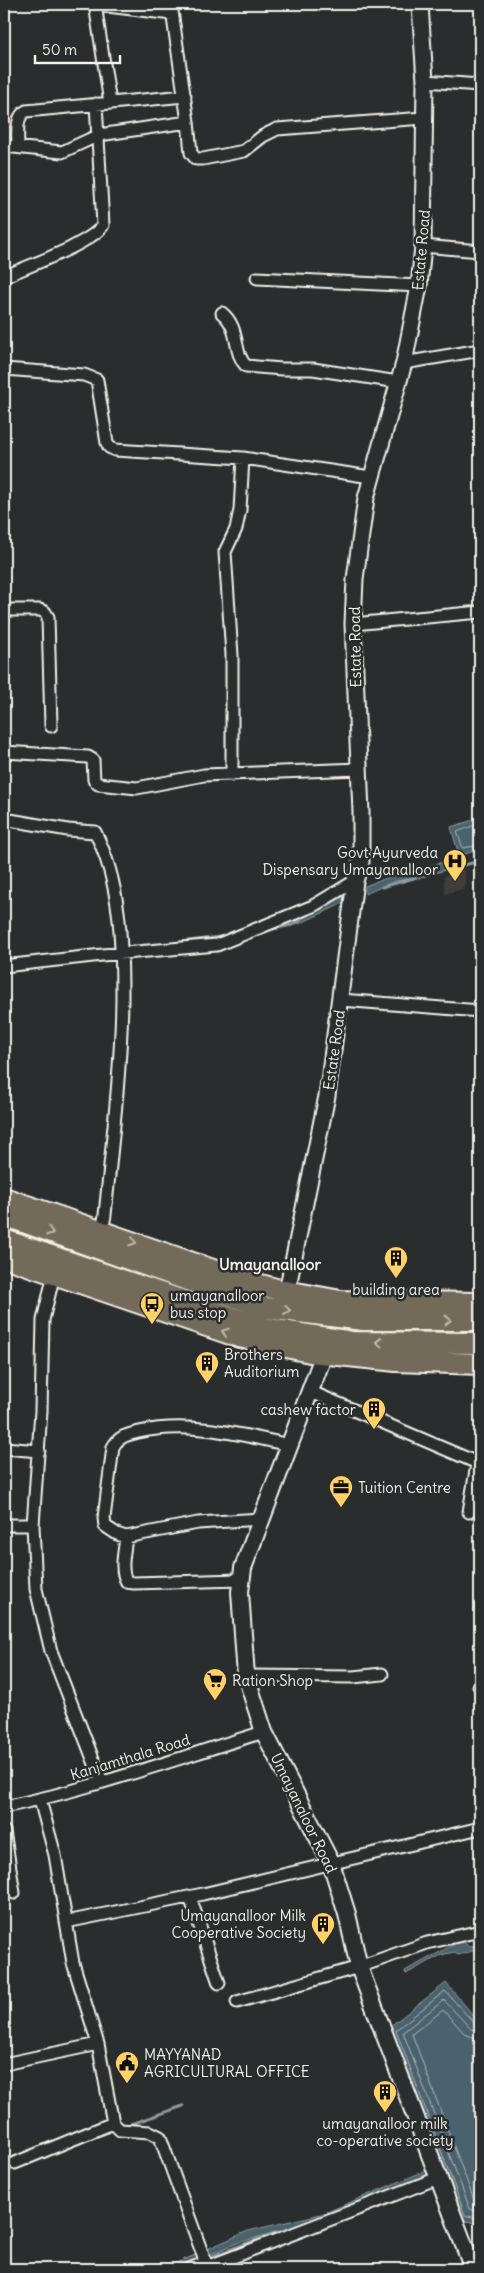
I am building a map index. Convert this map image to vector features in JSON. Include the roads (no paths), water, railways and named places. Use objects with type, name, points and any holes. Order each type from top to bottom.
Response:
[{"type":"highway","points":[[4,1198],[242,1280],[288,1291],[341,1300],[480,1303]]},
{"type":"highway","points":[[4,1215],[266,1308],[363,1320],[480,1320]]},
{"type":"highway","points":[[4,1240],[263,1328],[352,1342],[480,1343]]},
{"type":"highway","points":[[4,1257],[239,1337],[324,1354],[396,1361],[480,1364]]},
{"type":"main road","name":"Umayanaloor Road","points":[[324,1354],[308,1391],[240,1580],[246,1676],[264,1732],[331,1863],[359,1967],[473,2269]]},
{"type":"street","name":"Estate Road","points":[[288,1291],[327,1096],[355,881],[362,862],[360,768],[353,624],[360,536],[371,477],[404,363],[419,286],[423,246],[425,81],[420,4]]},
{"type":"street","points":[[110,104],[98,5],[172,9],[185,96],[191,153],[196,159],[244,151],[263,136],[277,129],[424,118]]},
{"type":"street","points":[[425,81],[480,85]]},
{"type":"street","points":[[18,146],[18,124],[22,113],[26,111],[185,96]]},
{"type":"street","points":[[4,277],[80,243],[99,231],[103,225],[96,104]]},
{"type":"street","points":[[4,146],[62,152],[99,135],[188,122]]},
{"type":"street","points":[[423,246],[480,251]]},
{"type":"street","points":[[257,278],[419,286]]},
{"type":"street","points":[[222,313],[231,320],[236,332],[242,361],[246,366],[313,369],[398,382]]},
{"type":"street","points":[[404,363],[480,350]]},
{"type":"street","points":[[4,369],[84,375],[96,380],[107,443],[109,448],[115,450],[243,458],[371,477]]},
{"type":"street","points":[[232,775],[232,654],[225,552],[236,529],[240,510],[243,458]]},
{"type":"street","points":[[4,610],[40,610],[45,612],[48,617],[51,726]]},
{"type":"street","points":[[353,624],[480,612]]},
{"type":"street","points":[[4,752],[88,757],[94,760],[94,780],[98,784],[137,788],[204,775],[360,768]]},
{"type":"street","points":[[4,819],[68,830],[95,832],[108,862],[113,882],[122,954],[121,1047],[102,1232]]},
{"type":"street","points":[[4,966],[102,955],[217,946],[253,929],[304,910],[355,881]]},
{"type":"street","points":[[341,1000],[480,1011]]},
{"type":"street","points":[[54,1274],[43,1320],[39,1451],[34,1525],[36,1589],[52,1651],[102,1782]]},
{"type":"street","points":[[308,1391],[479,1464],[469,1512]]},
{"type":"street","points":[[261,1519],[198,1523],[126,1536],[110,1531],[105,1526],[104,1518],[113,1447],[116,1440],[123,1436],[161,1427],[216,1430],[289,1445]]},
{"type":"street","points":[[4,1448],[39,1451]]},
{"type":"street","points":[[4,1525],[34,1525]]},
{"type":"street","points":[[126,1536],[123,1576],[127,1582],[240,1580]]},
{"type":"street","points":[[246,1676],[353,1677],[382,1674]]},
{"type":"street","name":"Kanjamthala Road","points":[[4,1807],[40,1800],[264,1732]]},
{"type":"street","points":[[40,1800],[55,1855],[73,1963],[98,2044],[114,2123],[120,2130],[150,2132],[160,2136],[207,2266]]},
{"type":"street","points":[[66,1922],[190,1897],[480,1828]]},
{"type":"street","points":[[4,1831],[14,1893]]},
{"type":"street","points":[[190,1897],[219,1983]]},
{"type":"street","points":[[237,2002],[359,1967],[426,1943],[480,1931]]},
{"type":"street","points":[[4,2064],[98,2044]]},
{"type":"street","points":[[15,2163],[114,2123]]},
{"type":"street","points":[[189,2269],[207,2266],[438,2178]]},
{"type":"water","points":[[480,818],[480,849],[459,856],[451,827]]},
{"type":"water","points":[[454,859],[455,867],[419,878],[395,881],[365,894],[365,886]]},
{"type":"water","points":[[350,889],[348,901],[299,924],[297,920]]},
{"type":"water","points":[[461,1939],[469,1947],[480,1944],[480,1949],[458,1955],[454,1952],[441,1955],[406,1974],[405,1971]]},
{"type":"water","points":[[446,1983],[480,2023],[480,2224],[462,2220],[389,2027]]},
{"type":"water","points":[[427,2170],[429,2176],[331,2217],[327,2212]]},
{"type":"water","points":[[325,2213],[328,2219],[240,2242],[206,2256],[205,2250],[248,2231]]},
{"type":"water","points":[[200,2253],[201,2260],[181,2269],[162,2269]]},
{"type":"waterway","points":[[452,868],[480,861]]},
{"type":"waterway","points":[[382,887],[414,878]]},
{"type":"waterway","points":[[264,931],[292,925],[301,920]]},
{"type":"waterway","points":[[174,943],[227,936]]},
{"type":"waterway","points":[[4,960],[15,959]]},
{"type":"waterway","points":[[128,2125],[183,2106]]},
{"type":"waterway","points":[[86,2140],[109,2132]]},
{"type":"waterway","points":[[4,2171],[15,2167]]},
{"type":"waterway","points":[[207,2258],[277,2232]]},
{"type":"place","name":"Govt Ayurveda Dispensary Umayanalloor","points":[[455,882]]},
{"type":"place","name":"building area","points":[[396,1279]]},
{"type":"place","name":"umayanalloor bus stop","points":[[152,1325]]},
{"type":"place","name":"Brothers Auditorium","points":[[207,1384]]},
{"type":"place","name":"cashew factor","points":[[374,1430]]},
{"type":"place","name":"Tuition Centre","points":[[341,1508]]},
{"type":"place","name":"Ration Shop","points":[[215,1701]]},
{"type":"place","name":"Umayanalloor Milk Cooperative Society","points":[[323,1945]]},
{"type":"place","name":"MAYYANAD AGRICULTURAL OFFICE","points":[[127,2084]]},
{"type":"place","name":"umayanalloor milk co-operative society","points":[[385,2113]]},
{"type":"district","name":"Umayanalloor","points":[[270,1264]]}]
